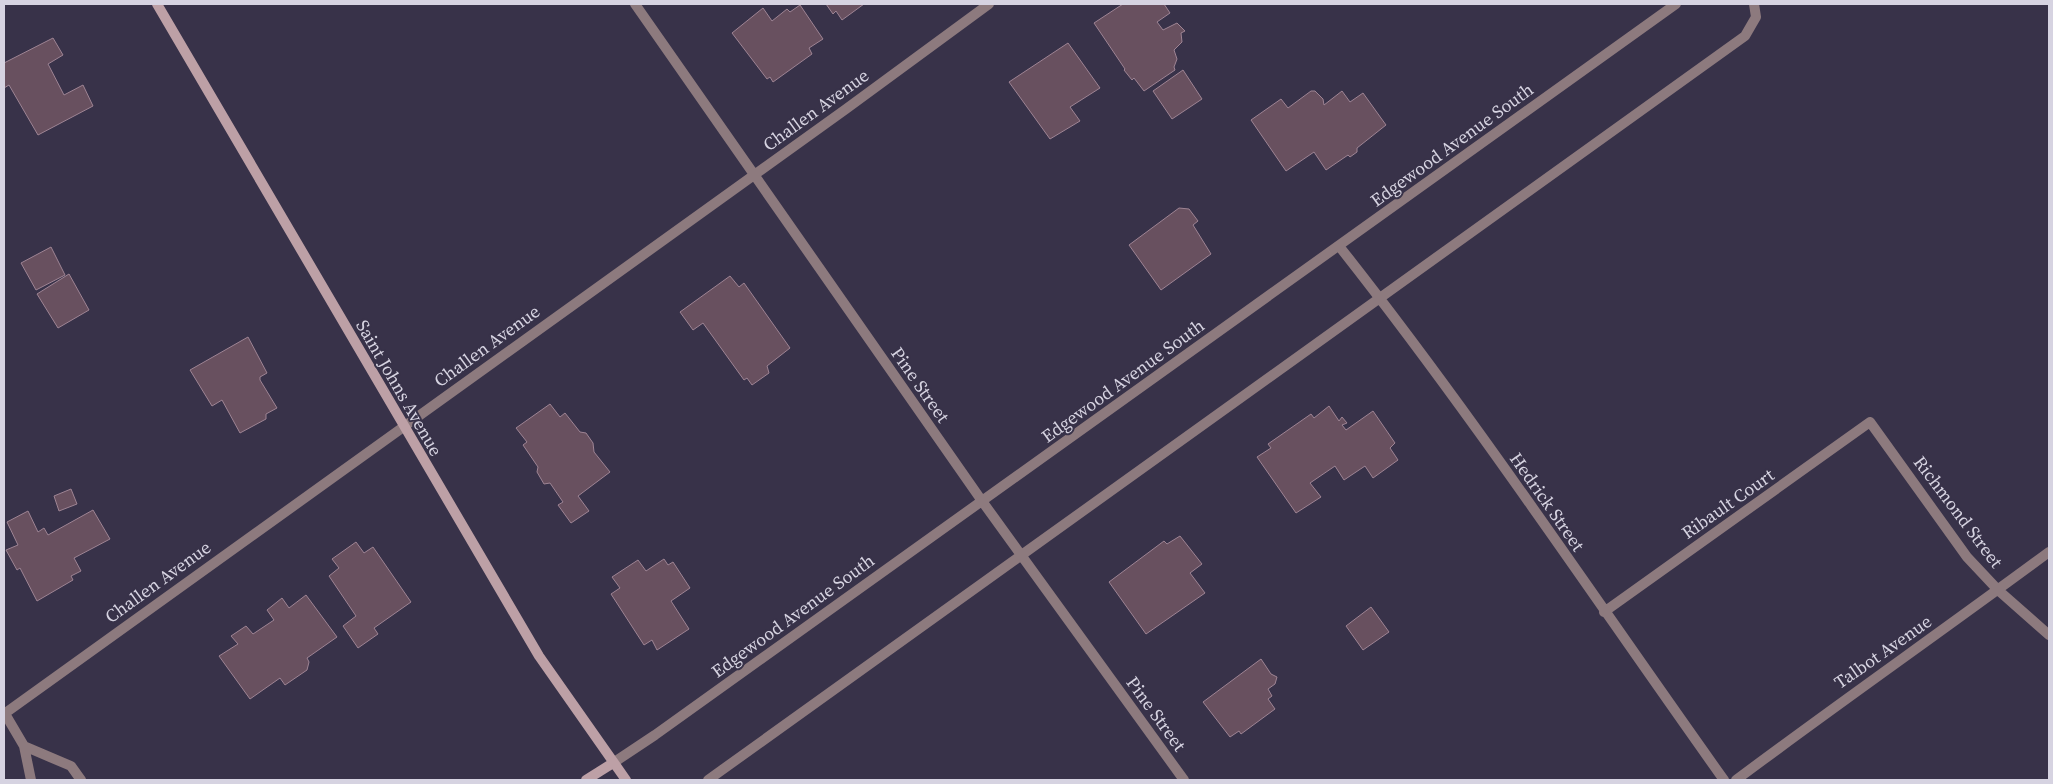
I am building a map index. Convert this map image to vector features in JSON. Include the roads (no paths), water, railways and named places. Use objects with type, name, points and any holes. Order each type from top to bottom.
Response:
[{"type":"main road","name":"Saint Johns Avenue","points":[[158,4],[539,656],[626,780]]},
{"type":"main road","name":"Edgewood Avenue South","points":[[586,780],[613,763]]},
{"type":"street","name":"Pine Street","points":[[635,4],[982,501],[1184,780]]},
{"type":"street","name":"Challen Avenue","points":[[4,713],[989,4]]},
{"type":"street","name":"Edgewood Avenue South","points":[[613,763],[655,735],[1676,4]]},
{"type":"street","points":[[708,780],[1023,556],[1380,297],[1745,36],[1756,17],[1754,4]]},
{"type":"street","name":"Hedrick Street","points":[[1339,246],[1380,297],[1724,780]]},
{"type":"street","name":"Ribault Court","points":[[1604,612],[1870,422]]},
{"type":"street","name":"Richmond Street","points":[[1870,422],[1967,557],[1998,590],[2049,635]]},
{"type":"street","name":"Talbot Avenue","points":[[1736,780],[2049,552]]},
{"type":"street","points":[[4,713],[24,746],[31,780]]},
{"type":"street","points":[[24,746],[71,766],[81,780]]}]
